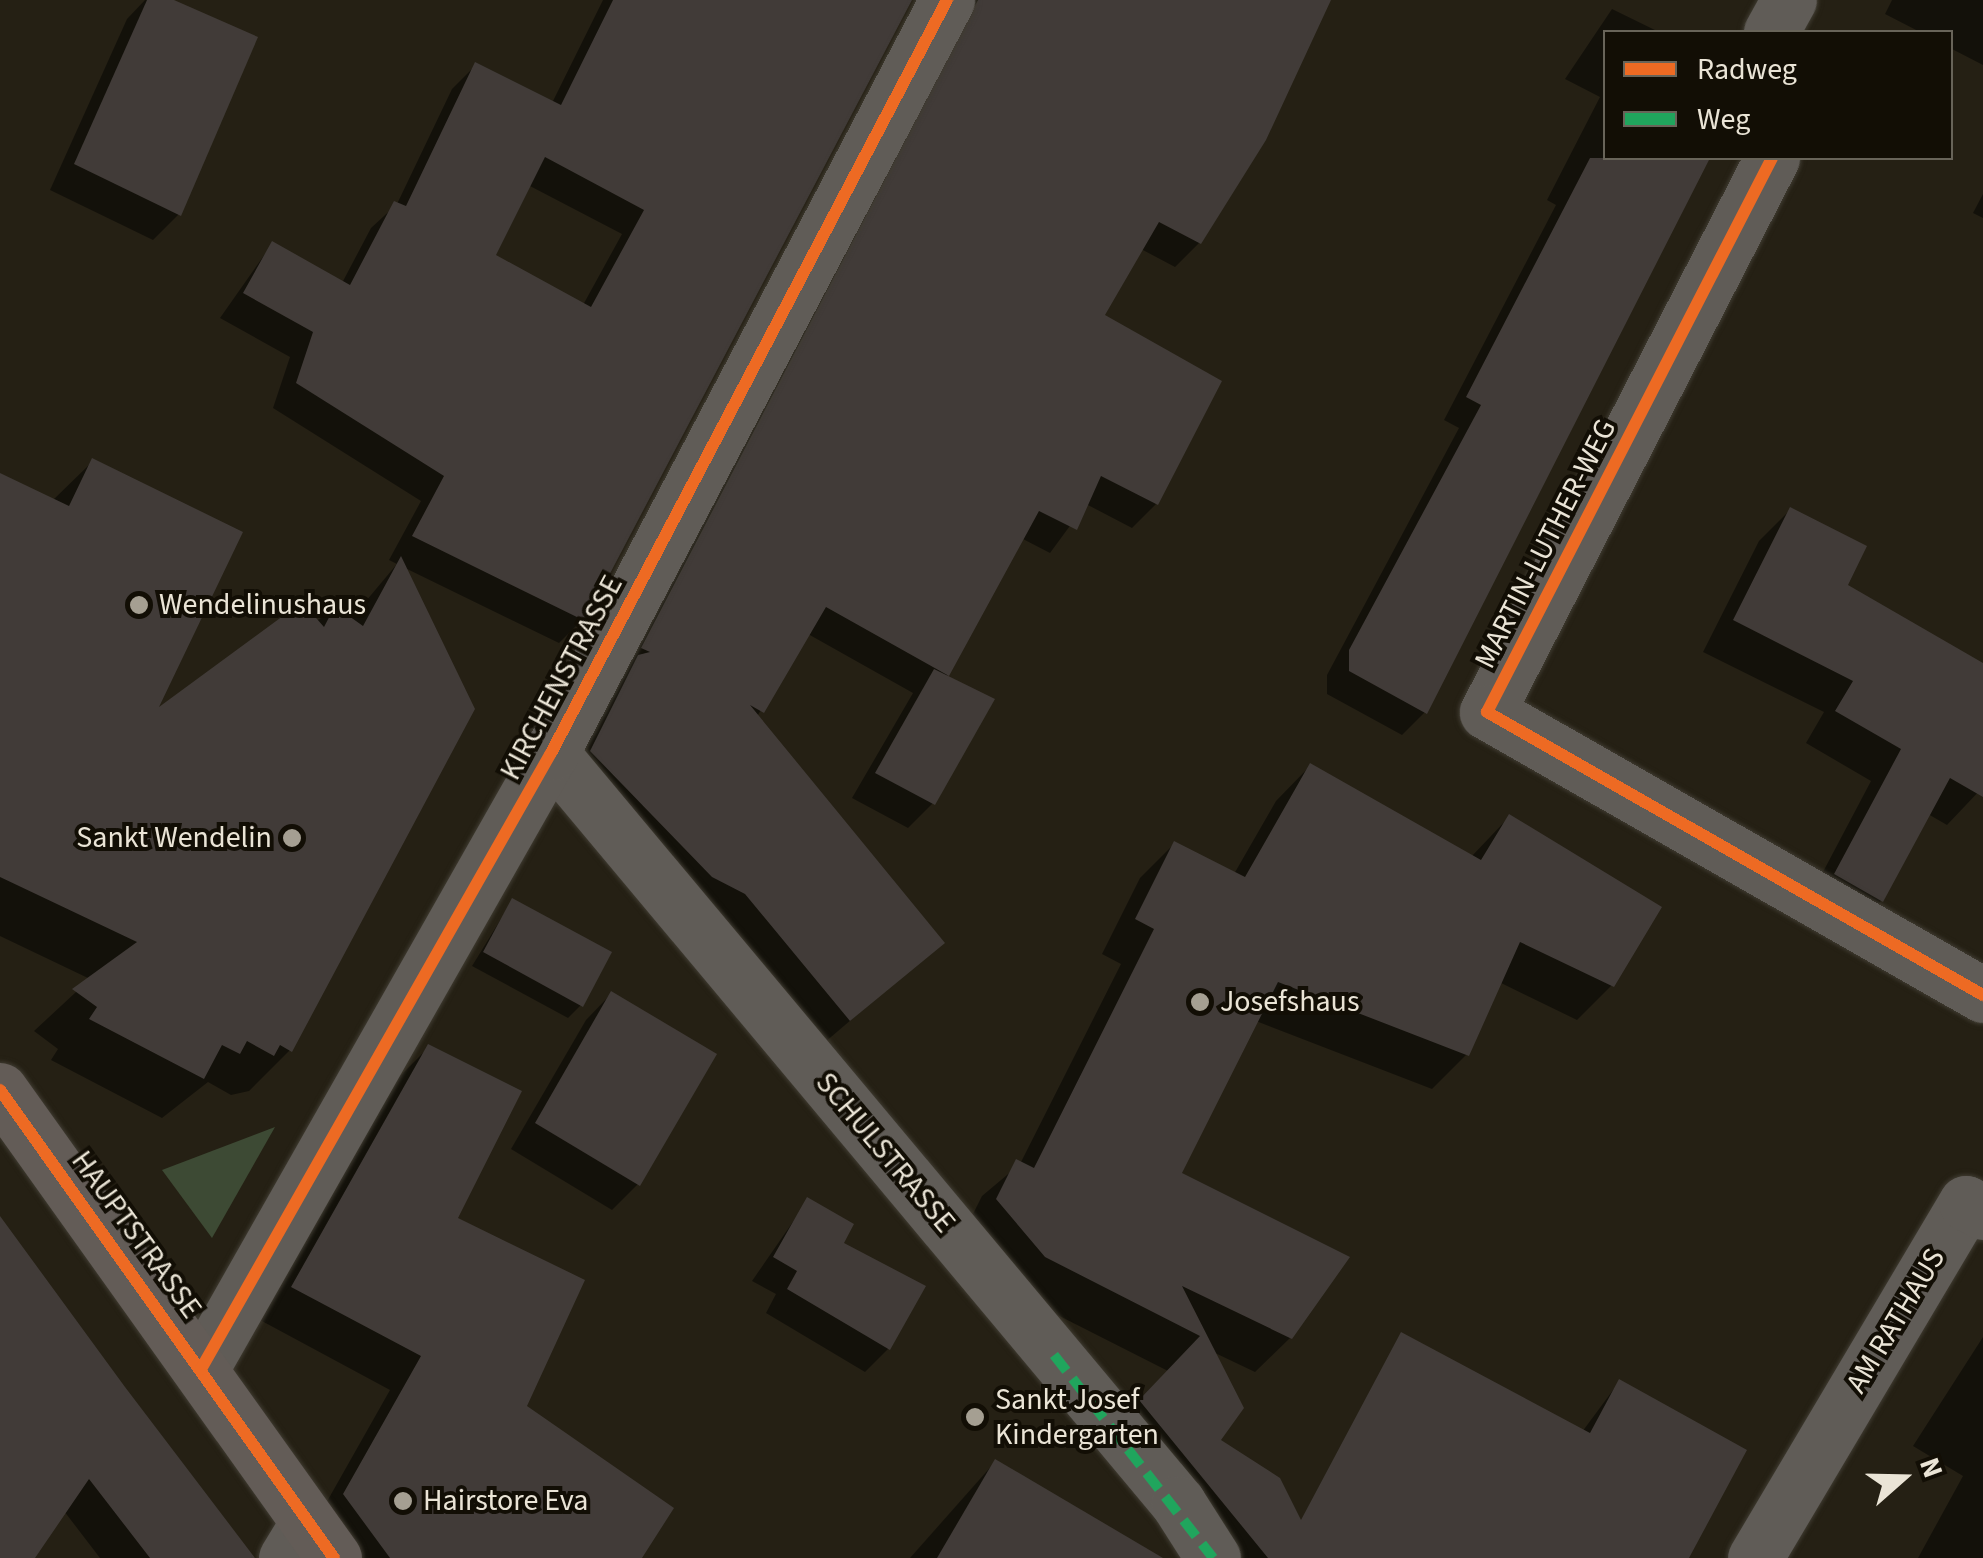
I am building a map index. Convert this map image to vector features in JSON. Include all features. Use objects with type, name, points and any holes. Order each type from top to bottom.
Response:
[{"type":"street","name":"KIRCHENSTRASSE","points":[[201,1369],[551,753],[948,0]]},
{"type":"street","points":[[1772,30],[1789,0]]},
{"type":"street","name":"MARTIN-LUTHER-WEG","points":[[1771,160],[1487,712],[1983,995]]},
{"type":"street","name":"SCHULSTRASSE","points":[[551,753],[1178,1504],[1213,1558]]},
{"type":"street","name":"HAUPTSTRASSE","points":[[0,1090],[201,1369],[310,1546]]},
{"type":"street","name":"AM RATHAUS","points":[[1756,1558],[1977,1196]]},
{"type":"green space","points":[[275,1127],[212,1238],[162,1170]]},
{"type":"building","points":[[147,0],[174,0],[258,37],[181,216],[74,164]]},
{"type":"building","points":[[613,0],[912,0],[585,621],[412,536],[444,476],[296,383],[313,332],[243,293],[272,241],[350,285],[394,201],[406,206],[475,62],[561,105]],"holes":[[[545,157],[644,210],[591,307],[496,255]]]},
{"type":"building","points":[[978,0],[1331,0],[1266,140],[1201,244],[1159,222],[1105,315],[1222,381],[1158,505],[1101,476],[1077,530],[1039,511],[949,676],[826,607],[764,713],[750,705],[945,943],[850,1021],[745,894],[712,877],[590,751],[638,655],[650,652],[641,648]]},
{"type":"building","points":[[1590,158],[1709,160],[1427,714],[1349,671],[1349,650],[1481,405],[1466,397]]},
{"type":"building","points":[[92,458],[243,532],[159,707],[302,602],[324,627],[335,606],[363,626],[401,556],[475,709],[292,1052],[280,1045],[274,1056],[247,1041],[240,1054],[222,1045],[204,1079],[89,1019],[97,1007],[72,989],[137,942],[0,877],[0,473],[69,506]]},
{"type":"building","points":[[1790,507],[1867,546],[1848,585],[1983,663],[1983,797],[1950,778],[1883,902],[1834,874],[1901,749],[1835,711],[1853,681],[1733,620]]},
{"type":"building","points":[[934,669],[995,699],[935,805],[875,773]]},
{"type":"building","points":[[1310,763],[1481,860],[1509,814],[1662,907],[1614,987],[1520,942],[1469,1056],[1278,982],[1182,1173],[1350,1257],[1292,1339],[1182,1286],[1244,1408],[1221,1440],[1280,1478],[1301,1520],[1401,1332],[1590,1433],[1619,1379],[1747,1450],[1689,1558],[1268,1558],[1139,1400],[1200,1336],[1045,1257],[996,1199],[1016,1159],[1034,1168],[1154,929],[1135,919],[1174,841],[1245,877]]},
{"type":"building","points":[[512,898],[612,952],[583,1007],[483,952]]},
{"type":"building","points":[[611,991],[717,1054],[640,1186],[535,1123]]},
{"type":"building","points":[[428,1044],[522,1091],[458,1218],[585,1280],[527,1406],[674,1508],[642,1558],[390,1558],[343,1494],[421,1356],[291,1287]]},
{"type":"building","points":[[807,1197],[854,1224],[844,1243],[926,1286],[890,1350],[787,1289],[797,1271],[773,1257]]},
{"type":"building","points":[[0,1216],[255,1558],[150,1558],[89,1479],[35,1558],[0,1558]]},
{"type":"building","points":[[995,1459],[1041,1486],[1163,1558],[937,1558]]},
{"type":"marked path","points":[[1054,1355],[1213,1558]]},
{"type":"cycle path","points":[[201,1369],[551,753],[947,0]]},
{"type":"cycle path","points":[[1771,160],[1487,712],[1983,995]]},
{"type":"cycle path","points":[[0,1090],[334,1558]]},
{"type":"place","name":"Wendelinushaus","points":[[139,605]]},
{"type":"place","name":"Sankt Wendelin","points":[[292,838]]},
{"type":"place","name":"Josefshaus","points":[[1200,1002]]},
{"type":"place","name":"Sankt Josef Kindergarten","points":[[975,1417]]},
{"type":"place","name":"Hairstore Eva","points":[[403,1501]]}]
